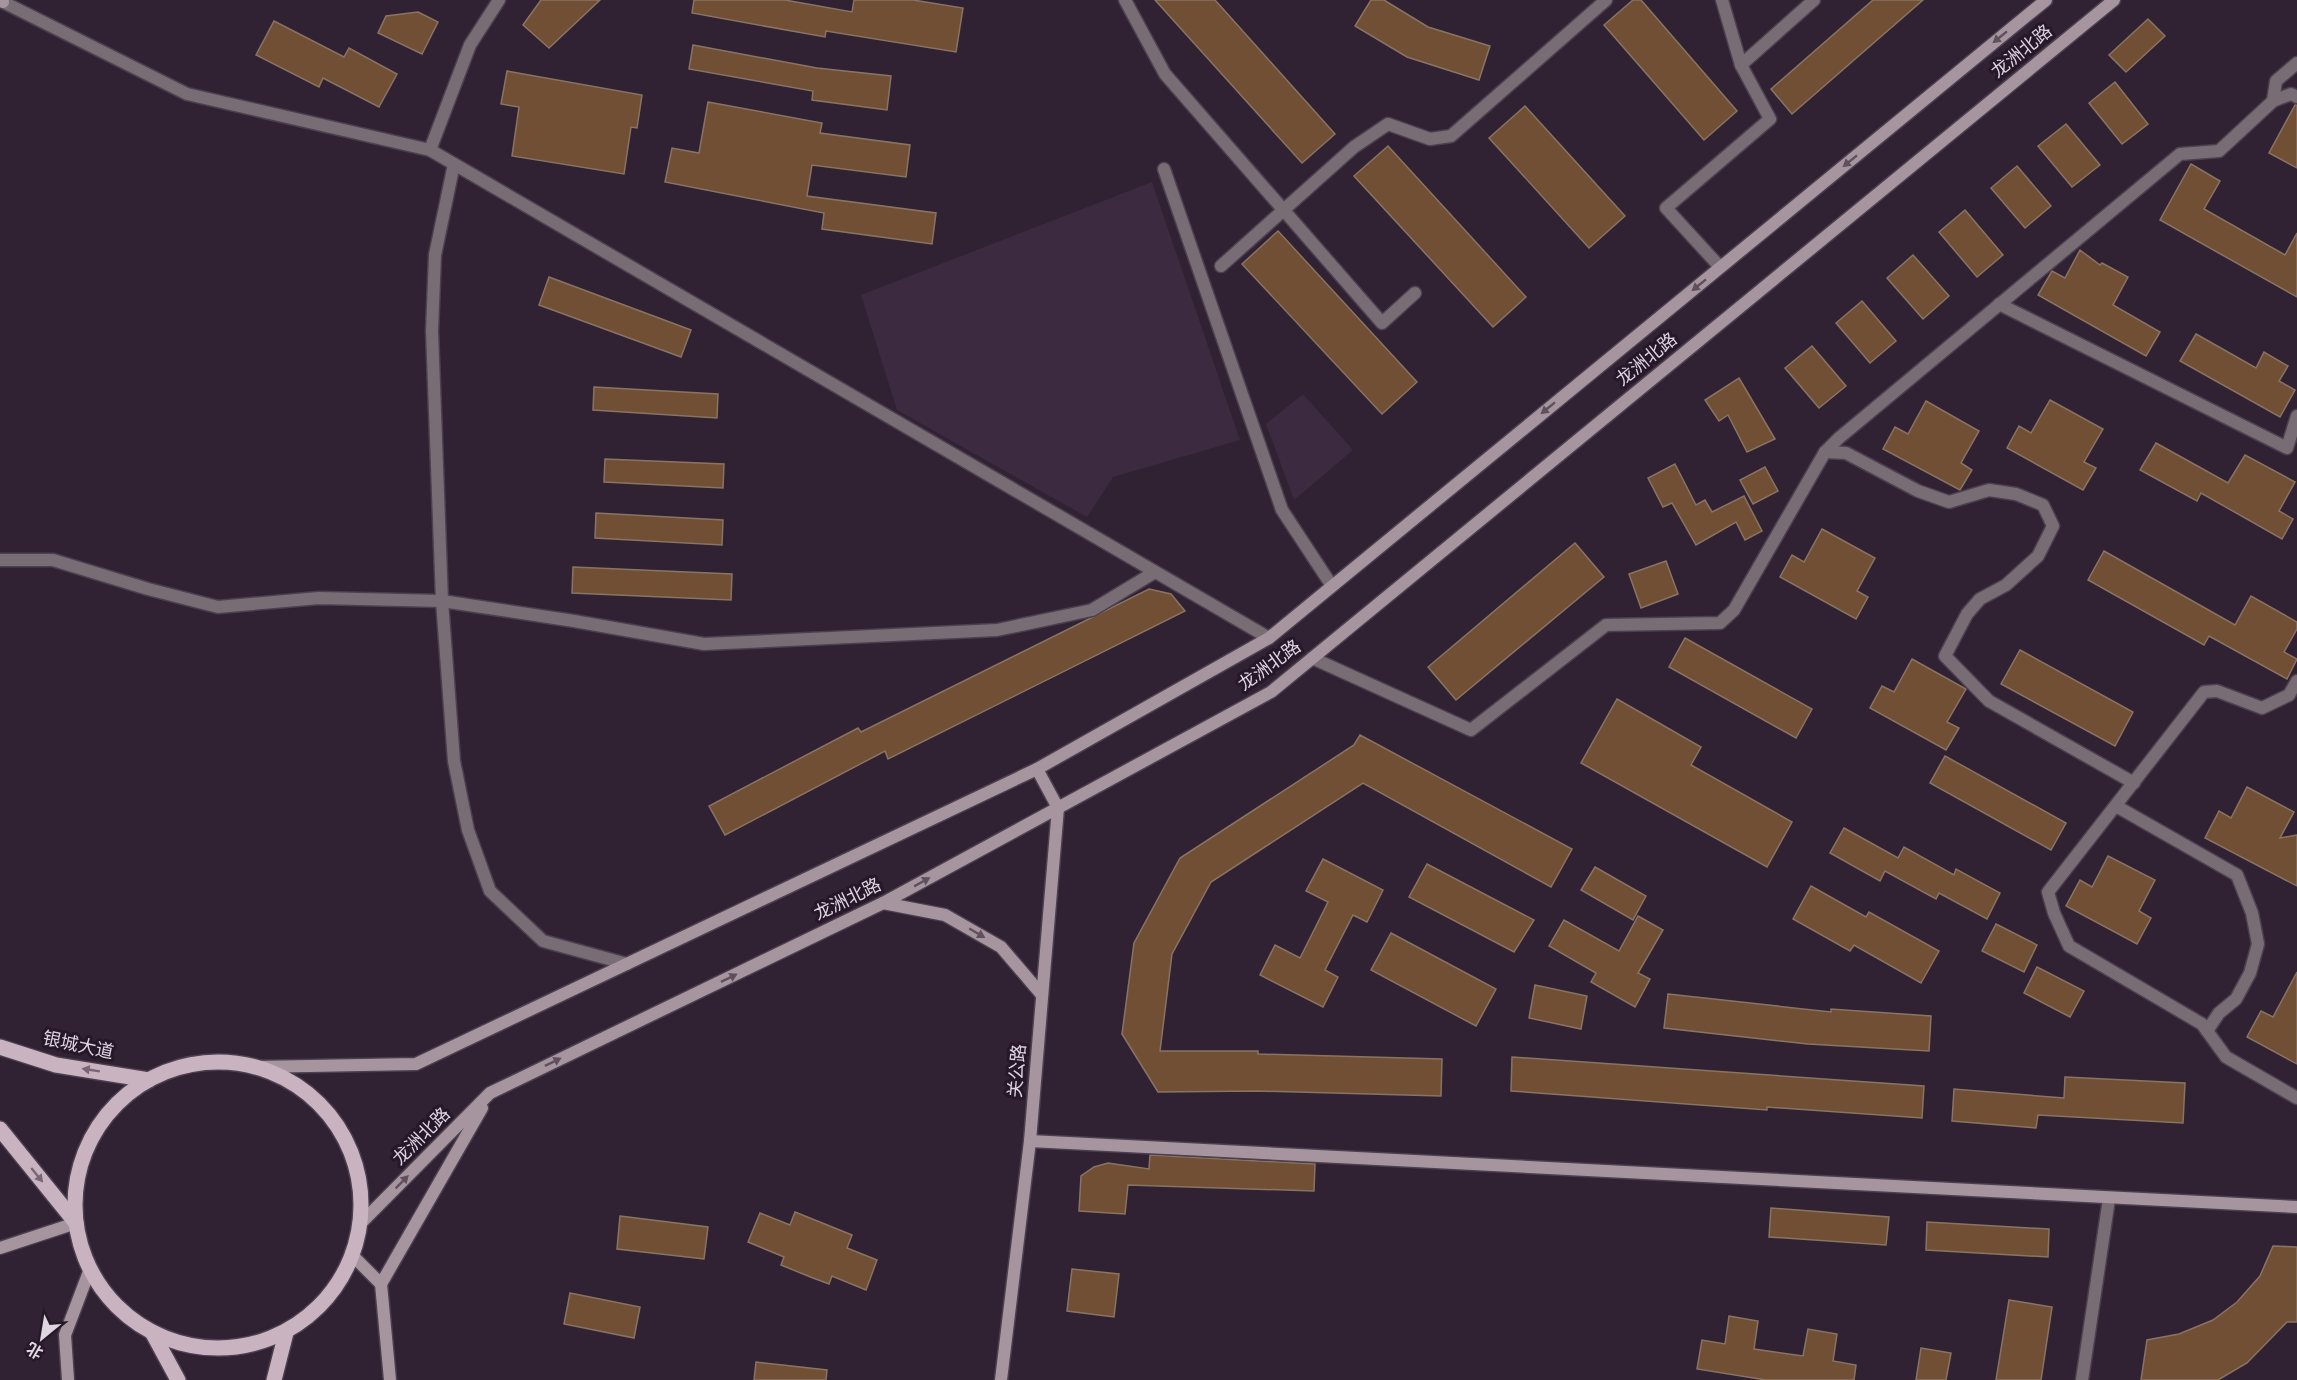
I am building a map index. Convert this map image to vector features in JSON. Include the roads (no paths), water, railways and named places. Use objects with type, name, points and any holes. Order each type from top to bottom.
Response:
[{"type":"main road","name":"龙洲北路","points":[[255,1067],[416,1065],[1037,770],[1269,638],[2046,0]]},
{"type":"main road","name":"龙洲北路","points":[[361,1223],[490,1093],[883,903],[1270,692],[2114,0]]},
{"type":"main road","points":[[1037,770],[1058,808]]},
{"type":"main road","name":"关公路","points":[[1001,1380],[1030,1141],[1058,808]]},
{"type":"main road","points":[[883,903],[945,915],[1001,947],[1042,995]]},
{"type":"main road","name":"银城大道","points":[[0,1047],[56,1065],[149,1080]]},
{"type":"main road","points":[[219,1062],[255,1067],[293,1084],[325,1109],[348,1143],[360,1183],[361,1223],[353,1256],[337,1287],[314,1313],[285,1333],[242,1347],[195,1347],[152,1332],[116,1305],[90,1269],[75,1223],[77,1180],[90,1140],[115,1105],[149,1080],[183,1066],[219,1062]]},
{"type":"main road","points":[[390,1380],[381,1284],[490,1093]]},
{"type":"main road","points":[[0,1130],[75,1223]]},
{"type":"main road","points":[[1030,1141],[2297,1208]]},
{"type":"main road","points":[[0,1248],[75,1223]]},
{"type":"main road","points":[[353,1256],[381,1284]]},
{"type":"main road","points":[[68,1380],[65,1335],[90,1269]]},
{"type":"main road","points":[[152,1332],[178,1380]]},
{"type":"main road","points":[[274,1380],[285,1333]]},
{"type":"street","points":[[430,150],[470,45],[499,0]]},
{"type":"street","points":[[1125,0],[1165,74],[1382,323],[1415,293]]},
{"type":"street","points":[[1221,266],[1354,147],[1388,124],[1430,139],[1452,136],[1606,0]]},
{"type":"street","points":[[1720,267],[1666,208],[1770,119],[1741,65],[1722,0]]},
{"type":"street","points":[[1741,65],[1814,0]]},
{"type":"street","points":[[1,1],[187,94],[430,150],[1269,638]]},
{"type":"street","points":[[2273,101],[2276,81],[2297,63]]},
{"type":"street","points":[[1312,658],[1471,730],[1606,625],[1720,623],[1734,610],[1825,452],[2180,154],[2219,151],[2273,101],[2291,94],[2297,97]]},
{"type":"street","points":[[454,164],[435,255],[432,331],[442,601],[454,761],[468,831],[490,891],[543,941],[627,964]]},
{"type":"street","points":[[1164,169],[1282,510],[1332,586]]},
{"type":"street","points":[[1999,304],[2292,451],[2297,416]]},
{"type":"street","points":[[1825,452],[1846,453],[1918,491],[1948,502],[1989,490],[2016,494],[2043,505],[2053,526],[2038,556],[2006,585],[1980,599],[1967,614],[1945,656],[1989,701],[2134,783]]},
{"type":"street","points":[[0,560],[53,560],[148,590],[218,607],[319,598],[442,601],[704,644],[997,630],[1092,610],[1155,572]]},
{"type":"street","points":[[2297,681],[2289,695],[2262,708],[2217,691],[2204,692],[2048,892],[2054,914],[2069,946],[2202,1024],[2226,1057],[2297,1098]]},
{"type":"street","points":[[2116,806],[2237,874],[2252,913],[2258,944],[2250,973],[2236,999],[2219,1013],[2207,1031]]},
{"type":"street","points":[[2082,1380],[2109,1199]]}]
